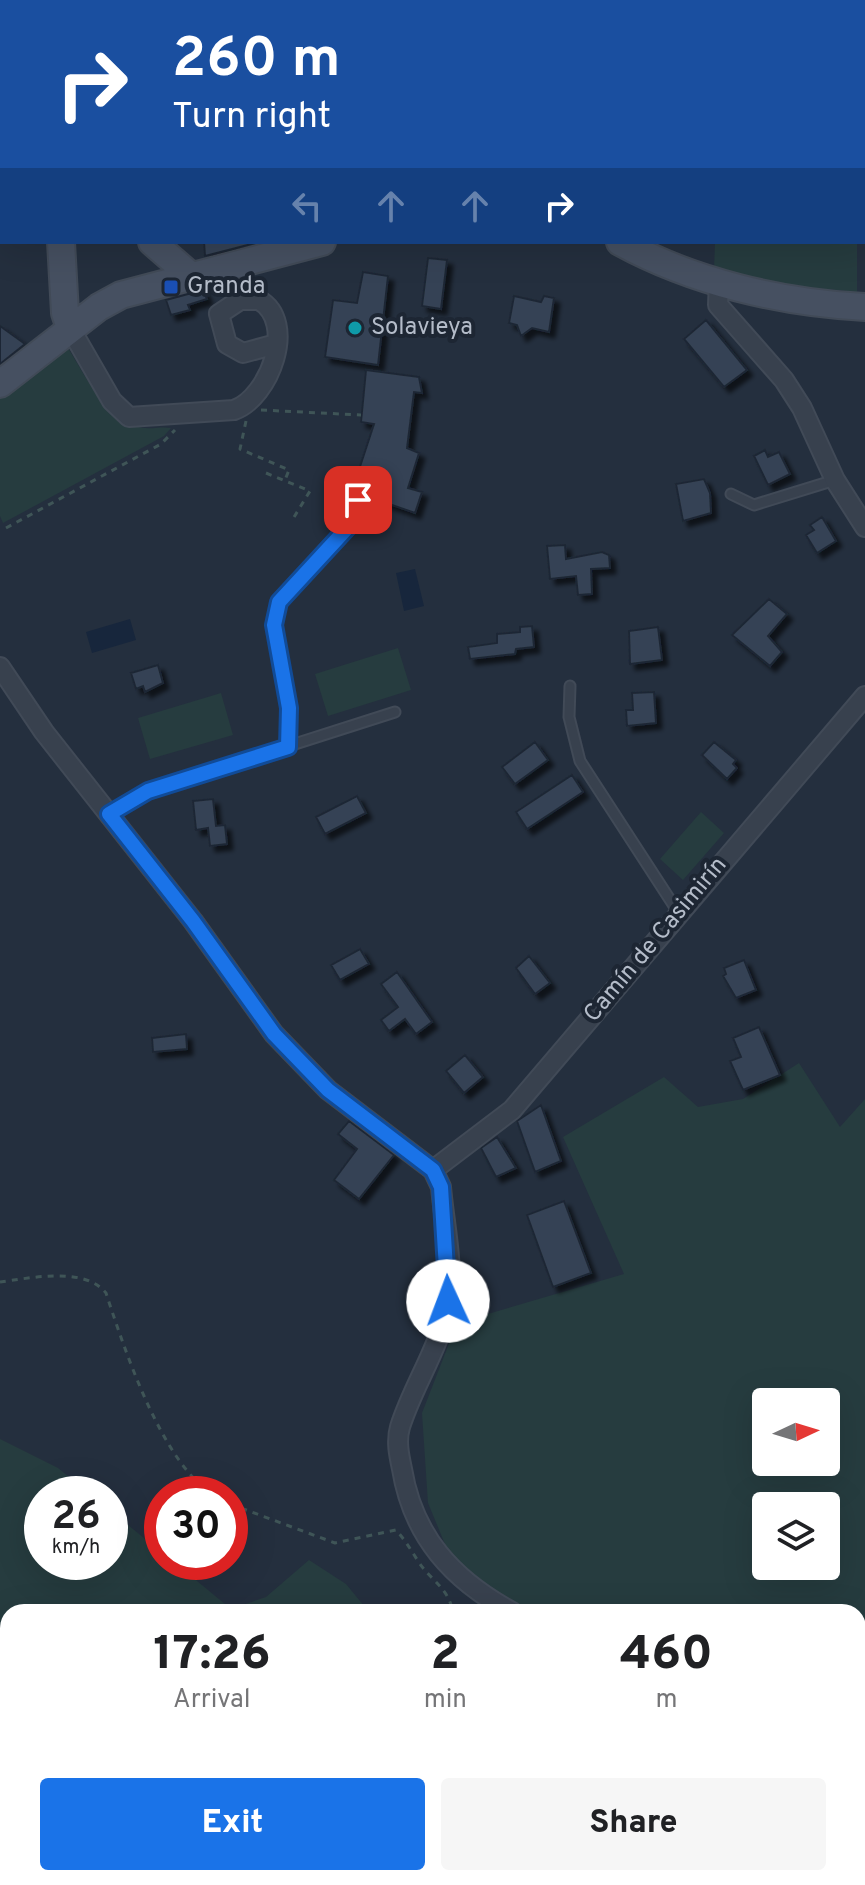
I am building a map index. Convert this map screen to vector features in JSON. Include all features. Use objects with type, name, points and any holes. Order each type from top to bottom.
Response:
[{"type":"street","points":[[154,244],[176,272]]},
{"type":"street","points":[[0,384],[70,328],[121,295],[176,272],[312,244]]},
{"type":"street","points":[[624,244],[647,257],[768,296],[865,307]]},
{"type":"street","points":[[61,254],[68,286],[85,302],[99,307]]},
{"type":"street","points":[[61,254],[70,328],[112,401],[129,417],[181,416],[240,408],[272,370],[276,344]]},
{"type":"street","points":[[719,281],[718,305],[784,380],[802,408],[835,480],[865,527]]},
{"type":"street","points":[[0,667],[44,732],[193,921],[274,1034],[328,1090],[433,1170],[441,1187],[448,1301],[439,1334],[399,1429],[398,1446],[404,1486],[417,1524],[435,1554],[480,1595],[497,1604]]},
{"type":"street","name":"Camín de Casimirín","points":[[433,1170],[443,1166],[512,1110],[865,696]]},
{"type":"lane","points":[[731,494],[754,505],[835,480]]},
{"type":"lane","points":[[288,747],[289,708],[274,625],[279,602],[350,525],[358,500]]},
{"type":"lane","points":[[570,686],[569,717],[573,746],[580,761],[678,912]]},
{"type":"lane","points":[[109,814],[148,791],[395,712]]},
{"type":"path","points":[[285,480],[289,470],[240,449],[249,410],[361,415]]},
{"type":"path","points":[[6,528],[161,444],[178,427],[181,416]]},
{"type":"path","points":[[266,473],[310,491],[291,522]]},
{"type":"path","points":[[0,1282],[82,1277],[99,1285],[106,1293],[143,1394],[170,1445],[192,1476]]},
{"type":"path","points":[[248,1511],[335,1543],[396,1530],[412,1548],[419,1563],[441,1584],[451,1604]]},
{"type":"green space","points":[[715,244],[857,244],[857,292],[792,286],[714,270]]},
{"type":"green space","points":[[68,348],[97,394],[116,414],[139,427],[171,428],[164,436],[3,523],[0,516],[0,398]]},
{"type":"green space","points":[[398,648],[411,690],[328,716],[315,674]]},
{"type":"green space","points":[[221,693],[233,735],[150,759],[138,718]]},
{"type":"green space","points":[[701,812],[724,833],[683,880],[660,859]]},
{"type":"green space","points":[[799,1063],[840,1127],[865,1099],[865,1604],[515,1604],[459,1578],[428,1503],[422,1413],[457,1323],[624,1274],[563,1137],[664,1077],[698,1107],[743,1099]]},
{"type":"green space","points":[[0,1439],[68,1476],[24,1476],[24,1580],[128,1580],[128,1525],[144,1538],[144,1580],[196,1580],[225,1604],[0,1604]]},
{"type":"green space","points":[[309,1560],[346,1584],[362,1604],[246,1604],[266,1597]]},
{"type":"water","points":[[415,569],[424,606],[404,611],[396,573]]},
{"type":"water","points":[[130,619],[136,640],[92,653],[86,632]]},
{"type":"building","points":[[204,244],[251,244],[205,256]]},
{"type":"building","points":[[428,258],[447,260],[441,309],[422,306]]},
{"type":"building","name":"Solavieya","points":[[363,272],[388,276],[378,365],[325,357],[333,300],[357,303]]},
{"type":"building","points":[[203,290],[207,299],[188,305],[190,310],[171,315],[166,300]]},
{"type":"building","points":[[514,296],[541,302],[544,296],[554,298],[549,332],[532,328],[521,336],[517,325],[509,323]]},
{"type":"building","points":[[706,320],[747,370],[724,387],[684,339]]},
{"type":"building","points":[[0,326],[25,344],[0,364]]},
{"type":"building","points":[[366,370],[419,377],[422,393],[414,392],[407,448],[419,453],[408,488],[422,492],[415,513],[352,491],[374,424],[361,422]]},
{"type":"building","points":[[765,450],[768,457],[779,452],[790,474],[768,485],[754,456]]},
{"type":"building","points":[[704,479],[710,493],[711,513],[683,521],[676,484]]},
{"type":"building","points":[[822,517],[836,541],[817,553],[806,535],[814,530],[810,525]]},
{"type":"building","points":[[565,545],[566,559],[602,552],[609,555],[610,568],[591,569],[592,594],[578,595],[576,576],[550,579],[547,546]]},
{"type":"building","points":[[769,599],[787,614],[768,636],[782,652],[770,666],[732,635]]},
{"type":"building","points":[[532,626],[534,647],[516,649],[515,654],[470,659],[468,647],[497,643],[497,634],[520,632],[520,627]]},
{"type":"building","points":[[658,627],[662,660],[630,664],[629,631]]},
{"type":"building","points":[[158,665],[163,683],[145,692],[143,686],[136,689],[131,673]]},
{"type":"building","points":[[654,692],[656,723],[627,726],[626,710],[633,710],[632,693]]},
{"type":"building","points":[[535,742],[548,760],[515,784],[502,767]]},
{"type":"building","points":[[714,742],[736,760],[733,764],[737,768],[727,779],[702,755]]},
{"type":"building","points":[[572,775],[583,792],[527,829],[516,812]]},
{"type":"building","points":[[357,796],[366,813],[325,834],[316,817]]},
{"type":"building","points":[[213,799],[216,826],[225,825],[227,844],[210,846],[208,828],[196,830],[193,801]]},
{"type":"building","points":[[360,949],[369,964],[340,980],[331,965]]},
{"type":"building","points":[[529,956],[550,983],[535,994],[516,968]]},
{"type":"building","points":[[744,960],[756,990],[736,998],[723,976],[726,974],[724,968]]},
{"type":"building","points":[[397,972],[432,1022],[416,1034],[405,1019],[389,1031],[381,1020],[398,1007],[381,984]]},
{"type":"building","points":[[759,1027],[780,1075],[743,1090],[730,1061],[741,1057],[733,1038]]},
{"type":"building","points":[[186,1034],[187,1049],[153,1052],[152,1038]]},
{"type":"building","points":[[465,1055],[483,1077],[464,1093],[446,1071]]},
{"type":"building","points":[[541,1105],[561,1161],[535,1172],[517,1121]]},
{"type":"building","points":[[349,1121],[394,1155],[359,1199],[334,1180],[357,1149],[338,1134]]},
{"type":"building","points":[[497,1137],[516,1168],[496,1177],[481,1148]]},
{"type":"building","points":[[564,1201],[591,1273],[553,1287],[527,1215]]},
{"type":"place","name":"Granda","points":[[171,287]]},
{"type":"place","name":"Solavieya","points":[[355,328]]},
{"type":"route","points":[[358,500],[350,525],[279,602],[274,625],[289,708],[288,747],[148,791],[109,814],[193,921],[274,1034],[356,1114],[433,1170],[441,1187],[448,1301]]}]
